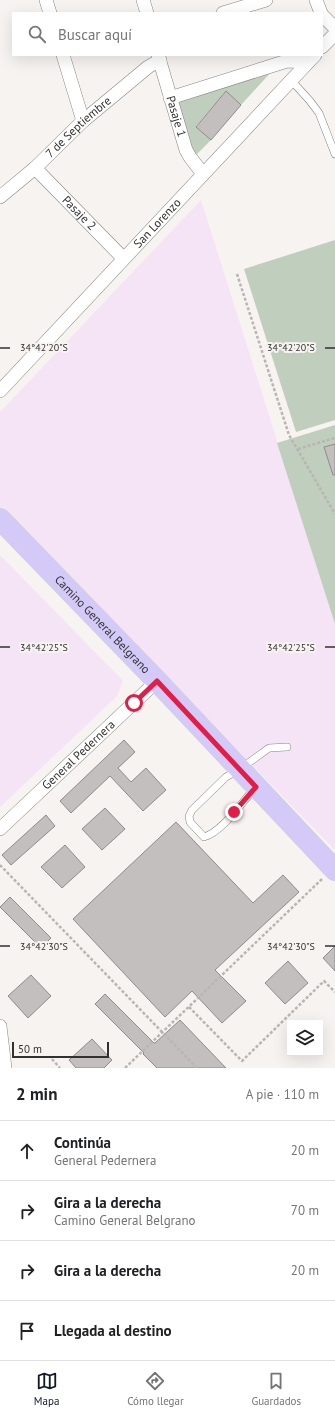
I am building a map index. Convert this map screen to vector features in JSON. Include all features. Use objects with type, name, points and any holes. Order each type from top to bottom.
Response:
[{"type":"main road","name":"Camino General Belgrano","points":[[0,519],[240,769],[329,874]]},
{"type":"street","points":[[46,0],[50,12]]},
{"type":"street","points":[[143,0],[147,12]]},
{"type":"street","points":[[226,12],[266,0]]},
{"type":"street","points":[[316,0],[320,12]]},
{"type":"street","points":[[323,16],[335,28]]},
{"type":"street","points":[[323,46],[335,34]]},
{"type":"street","points":[[63,56],[83,121]]},
{"type":"street","name":"7 de Septiembre","points":[[0,197],[35,168],[83,121],[159,58]]},
{"type":"street","name":"Pasaje 1","points":[[159,58],[186,150],[203,174]]},
{"type":"street","points":[[170,98],[287,61],[311,58]]},
{"type":"street","name":"San Lorenzo","points":[[0,390],[311,58]]},
{"type":"street","name":"Pasaje 2","points":[[35,168],[124,258]]},
{"type":"street","name":"General Pedernera","points":[[0,829],[157,681]]},
{"type":"street","points":[[0,1026],[6,1068]]},
{"type":"lane","points":[[291,80],[310,100],[319,113],[335,154]]},
{"type":"lane","points":[[256,787],[220,827],[210,835],[204,837],[190,822],[189,816],[195,807],[226,777],[269,748],[287,747]]},
{"type":"path","points":[[237,274],[289,434],[335,514]]},
{"type":"path","points":[[298,449],[335,438]]},
{"type":"path","points":[[0,865],[197,1068]]},
{"type":"path","points":[[124,1068],[329,874]]},
{"type":"path","points":[[189,1007],[242,1061],[324,981],[335,992]]},
{"type":"path","points":[[52,1059],[60,1068]]},
{"type":"shaded area","points":[[201,200],[335,624],[335,850],[0,508],[0,412]]},
{"type":"shaded area","points":[[0,555],[123,681],[117,696],[0,807]]},
{"type":"green space","points":[[273,70],[241,105],[225,92],[196,126],[211,140],[197,154],[190,148],[176,100]]},
{"type":"green space","points":[[335,240],[335,420],[296,432],[244,269]]},
{"type":"green space","points":[[335,425],[335,624],[277,443]]},
{"type":"building","points":[[226,91],[241,105],[211,140],[196,127]]},
{"type":"building","points":[[335,444],[335,475],[333,475],[324,447]]},
{"type":"building","points":[[124,740],[135,752],[118,768],[131,782],[146,768],[166,790],[143,811],[110,776],[71,813],[60,801]]},
{"type":"building","points":[[105,808],[125,829],[102,850],[82,829]]},
{"type":"building","points":[[46,815],[55,826],[11,865],[2,855]]},
{"type":"building","points":[[176,822],[253,903],[283,875],[299,892],[215,970],[246,1001],[222,1023],[192,991],[165,1017],[73,919]]},
{"type":"building","points":[[65,845],[85,867],[62,888],[41,867]]},
{"type":"building","points":[[10,897],[51,938],[41,948],[0,907]]},
{"type":"building","points":[[335,946],[335,971],[323,958]]},
{"type":"building","points":[[288,961],[308,983],[285,1004],[265,983]]},
{"type":"building","points":[[31,975],[51,996],[28,1018],[8,996]]},
{"type":"building","points":[[105,994],[154,1043],[180,1020],[226,1068],[157,1068],[95,1004]]},
{"type":"building","points":[[92,1039],[112,1060],[104,1068],[76,1068],[69,1060]]},
{"type":"route","points":[[134,703],[157,681],[240,769],[256,787],[234,812]]}]
